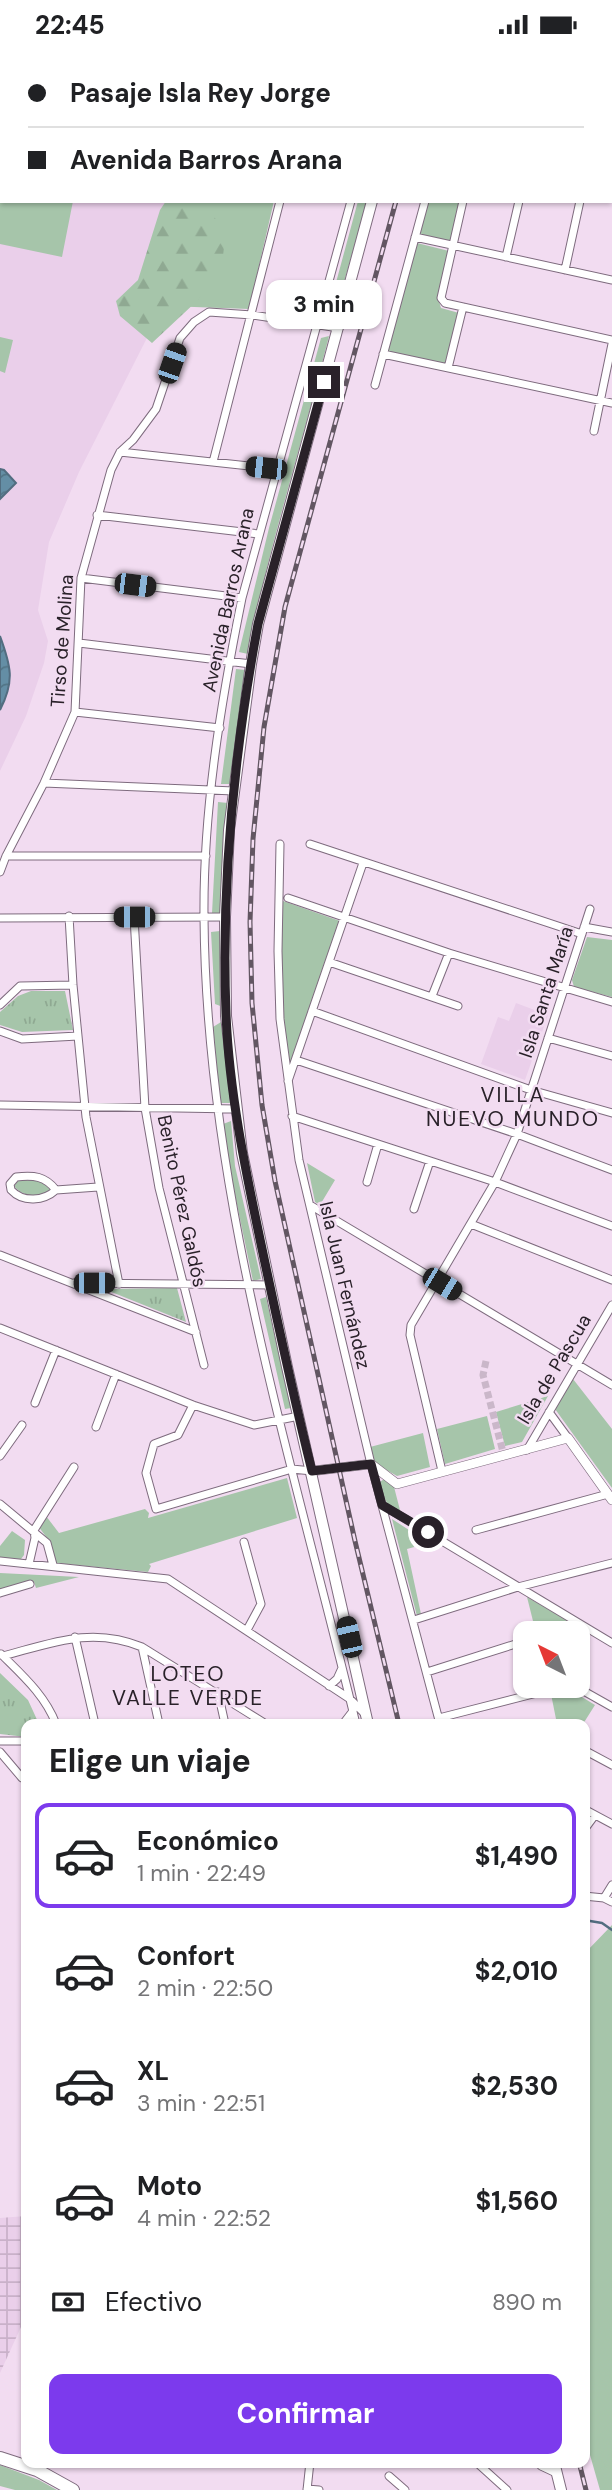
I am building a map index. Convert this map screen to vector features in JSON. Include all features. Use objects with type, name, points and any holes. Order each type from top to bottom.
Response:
[{"type":"main road","name":"Avenida Barros Arana","points":[[368,1719],[242,1153],[226,1016],[225,917],[229,830],[258,624],[371,203]]},
{"type":"main road","points":[[0,2458],[21,2465]]},
{"type":"main road","points":[[31,2468],[73,2490]]},
{"type":"main road","points":[[555,2468],[561,2490]]},
{"type":"street","points":[[213,462],[280,203]]},
{"type":"street","name":"Avenida Barros Arana","points":[[350,203],[242,598],[230,661],[212,790],[204,917],[209,1016],[224,1163],[279,1419],[355,1719]]},
{"type":"street","points":[[375,385],[424,203]]},
{"type":"street","points":[[463,203],[441,298],[445,303],[612,342],[594,431]]},
{"type":"street","points":[[506,257],[519,203]]},
{"type":"street","points":[[565,270],[580,203]]},
{"type":"street","points":[[415,237],[612,280]]},
{"type":"street","points":[[448,368],[463,307]]},
{"type":"street","name":"Tirso de Molina","points":[[0,872],[75,712],[81,578],[111,470],[120,452],[133,440],[156,409],[180,338],[209,311],[339,328]]},
{"type":"street","points":[[383,354],[612,403]]},
{"type":"street","points":[[120,452],[276,469]]},
{"type":"street","points":[[97,515],[259,534]]},
{"type":"street","points":[[81,578],[242,598]]},
{"type":"street","points":[[79,643],[251,664]]},
{"type":"street","points":[[75,712],[220,728]]},
{"type":"street","points":[[44,783],[234,791]]},
{"type":"street","name":"Isla Juan Fernández","points":[[280,843],[279,1010],[299,1160],[371,1464],[439,1719]]},
{"type":"street","points":[[310,844],[363,863],[583,930],[612,932]]},
{"type":"street","points":[[6,856],[206,856]]},
{"type":"street","points":[[288,1082],[363,863]]},
{"type":"street","points":[[288,898],[449,953],[612,1002]]},
{"type":"street","name":"Isla Santa María","points":[[442,1471],[410,1330],[414,1316],[495,1182],[517,1134],[590,909]]},
{"type":"street","points":[[69,916],[72,985],[85,1105],[98,1187],[118,1283]]},
{"type":"street","name":"Benito Pérez Galdós","points":[[134,917],[145,1108],[159,1188],[204,1365]]},
{"type":"street","points":[[0,918],[225,917]]},
{"type":"street","points":[[432,996],[449,953]]},
{"type":"street","points":[[329,962],[458,1006]]},
{"type":"street","points":[[0,1005],[20,986],[72,985]]},
{"type":"street","points":[[312,1011],[531,1090],[611,1113]]},
{"type":"street","points":[[209,1016],[226,1016]]},
{"type":"street","points":[[0,1031],[22,1039],[78,1036]]},
{"type":"street","points":[[548,1038],[612,1056]]},
{"type":"street","points":[[296,1060],[517,1134],[612,1170]]},
{"type":"street","points":[[0,1105],[236,1109]]},
{"type":"street","points":[[292,1117],[495,1182],[612,1226]]},
{"type":"street","points":[[367,1182],[378,1144]]},
{"type":"street","points":[[414,1209],[430,1161]]},
{"type":"street","points":[[57,1190],[43,1177],[29,1176],[16,1177],[11,1181],[10,1187],[15,1195],[39,1199],[49,1197],[57,1190],[98,1187]]},
{"type":"street","points":[[310,1205],[612,1385]]},
{"type":"street","points":[[471,1224],[612,1280]]},
{"type":"street","points":[[0,1255],[196,1332]]},
{"type":"street","points":[[69,1283],[270,1285]]},
{"type":"street","name":"Isla de Pascua","points":[[526,1450],[612,1305]]},
{"type":"street","points":[[0,1328],[192,1405],[254,1425],[299,1416]]},
{"type":"street","points":[[35,1403],[56,1350]]},
{"type":"street","points":[[96,1427],[116,1374]]},
{"type":"street","points":[[192,1405],[178,1436],[154,1444],[146,1473],[156,1509],[292,1469],[312,1471],[371,1464]]},
{"type":"street","points":[[476,1530],[610,1497],[549,1412]]},
{"type":"street","points":[[0,1456],[22,1425]]},
{"type":"street","name":"Isla de Pascua","points":[[371,1464],[397,1484],[568,1438]]},
{"type":"street","points":[[29,1564],[35,1538],[34,1530],[74,1467]]},
{"type":"street","points":[[0,1504],[47,1543],[52,1565]]},
{"type":"street","points":[[382,1505],[575,1621]]},
{"type":"street","points":[[244,1542],[261,1604],[247,1630]]},
{"type":"street","points":[[0,1561],[169,1579],[350,1699],[366,1719]]},
{"type":"street","points":[[414,1620],[519,1587],[612,1563]]},
{"type":"street","points":[[0,1593],[30,1584]]},
{"type":"street","points":[[590,1630],[612,1643]]},
{"type":"street","points":[[75,1637],[94,1719]]},
{"type":"street","points":[[1,1655],[75,1637],[108,1637],[142,1647],[258,1719]]},
{"type":"street","points":[[427,1672],[513,1645]]},
{"type":"street","points":[[142,1647],[158,1719]]},
{"type":"street","points":[[1,1655],[35,1688],[55,1719]]},
{"type":"street","points":[[330,1686],[342,1668]]},
{"type":"street","points":[[350,1699],[361,1691]]},
{"type":"street","points":[[218,1692],[224,1719]]},
{"type":"street","points":[[590,1695],[612,1707]]},
{"type":"street","points":[[447,1719],[523,1698]]},
{"type":"street","points":[[347,1719],[353,1711]]},
{"type":"street","points":[[0,1741],[21,1741]]},
{"type":"street","points":[[0,1752],[21,1777]]},
{"type":"street","points":[[590,1753],[612,1765]]},
{"type":"street","points":[[590,1812],[612,1824]]},
{"type":"street","points":[[590,1822],[595,1815]]},
{"type":"street","points":[[604,1898],[612,1885]]},
{"type":"street","points":[[590,1897],[612,1902]]},
{"type":"street","points":[[309,2468],[307,2490],[319,2490]]},
{"type":"street","points":[[483,2468],[508,2490]]},
{"type":"street","points":[[389,2476],[405,2490]]},
{"type":"shaded area","points":[[0,203],[207,203],[152,328],[79,472],[49,542],[38,610],[48,641],[44,663],[26,716],[0,771]]},
{"type":"shaded area","points":[[516,1003],[548,1015],[525,1080],[481,1064],[498,1017],[509,1021]]},
{"type":"shaded area","points":[[21,2216],[21,2327],[0,2373],[0,2218]]},
{"type":"green space","points":[[0,203],[73,203],[62,257],[0,244]]},
{"type":"green space","points":[[165,203],[224,203],[214,216],[225,238],[223,256],[198,300],[152,343],[120,316],[116,301],[138,280],[160,210]]},
{"type":"green space","points":[[207,203],[274,203],[249,309],[167,306]]},
{"type":"green space","points":[[357,203],[366,203],[333,321],[327,316]]},
{"type":"green space","points":[[427,203],[459,203],[450,245],[418,238]]},
{"type":"green space","points":[[417,243],[449,251],[438,298],[441,308],[459,313],[446,368],[386,355]]},
{"type":"green space","points":[[329,336],[265,574],[248,654],[239,652],[269,528],[321,338]]},
{"type":"green space","points":[[0,337],[13,340],[5,373],[0,371]]},
{"type":"green space","points":[[236,669],[246,670],[232,784],[221,784]]},
{"type":"green space","points":[[218,802],[228,803],[220,913],[212,913]]},
{"type":"green space","points":[[283,901],[340,921],[290,1064],[280,1004]]},
{"type":"green space","points":[[220,931],[223,1007],[215,1004],[211,932]]},
{"type":"green space","points":[[587,937],[612,940],[612,997],[574,987],[572,980]]},
{"type":"green space","points":[[31,991],[65,991],[73,1030],[22,1032],[0,1025],[0,1012],[18,996]]},
{"type":"green space","points":[[221,1022],[230,1103],[220,1103],[213,1027]]},
{"type":"green space","points":[[231,1121],[235,1166],[261,1279],[253,1281],[223,1124]]},
{"type":"green space","points":[[307,1163],[335,1180],[320,1205],[315,1202]]},
{"type":"green space","points":[[18,1181],[42,1181],[52,1189],[43,1194],[32,1195],[22,1193],[14,1186]]},
{"type":"green space","points":[[177,1288],[186,1322],[104,1289]]},
{"type":"green space","points":[[266,1297],[291,1408],[285,1409],[260,1299]]},
{"type":"green space","points":[[573,1379],[612,1429],[612,1488],[555,1409]]},
{"type":"green space","points":[[548,1396],[522,1442],[505,1446],[496,1412]]},
{"type":"green space","points":[[487,1416],[495,1449],[445,1464],[437,1429]]},
{"type":"green space","points":[[423,1433],[430,1467],[397,1476],[374,1463],[370,1447]]},
{"type":"green space","points":[[287,1478],[297,1518],[149,1564],[151,1566],[148,1572],[56,1563],[50,1542],[38,1526],[46,1516],[59,1533],[145,1509],[149,1513],[148,1518]]},
{"type":"green space","points":[[384,1479],[393,1483],[401,1514],[386,1501],[380,1482]]},
{"type":"green space","points":[[392,1519],[429,1543],[407,1549],[421,1614],[417,1616]]},
{"type":"green space","points":[[12,1531],[25,1540],[24,1555],[21,1559],[0,1558],[0,1546]]},
{"type":"green space","points":[[0,1573],[79,1577],[36,1588],[34,1582],[29,1581],[0,1590]]},
{"type":"green space","points":[[527,1597],[567,1620],[567,1621],[533,1621]]},
{"type":"green space","points":[[0,1673],[28,1700],[37,1719],[21,1719],[21,1736],[0,1734]]},
{"type":"green space","points":[[552,1698],[584,1698],[595,1705],[586,1719],[556,1719]]},
{"type":"green space","points":[[612,1925],[612,2490],[600,2490],[590,2455],[590,1948]]},
{"type":"green space","points":[[0,2465],[57,2490],[15,2490],[0,2486]]},
{"type":"water","points":[[0,469],[16,483],[0,499]]},
{"type":"water","points":[[0,636],[10,673],[8,690],[0,710]]},
{"type":"waterway","points":[[590,1921],[602,1923],[612,1930]]},
{"type":"tunnel","points":[[486,1361],[483,1375],[504,1456]]},
{"type":"railway","points":[[395,203],[285,607],[264,727],[253,839],[250,922],[252,1003],[262,1105],[275,1181],[355,1541],[398,1719]]},
{"type":"railway","points":[[580,2468],[586,2490]]},
{"type":"district","name":"VILLA NUEVO MUNDO","points":[[513,1107]]},
{"type":"district","name":"LOTEO VALLE VERDE","points":[[188,1686]]},
{"type":"route","points":[[324,382],[258,624],[251,664],[229,830],[225,917],[226,1016],[242,1153],[312,1471],[371,1464],[382,1505],[428,1532]]}]
